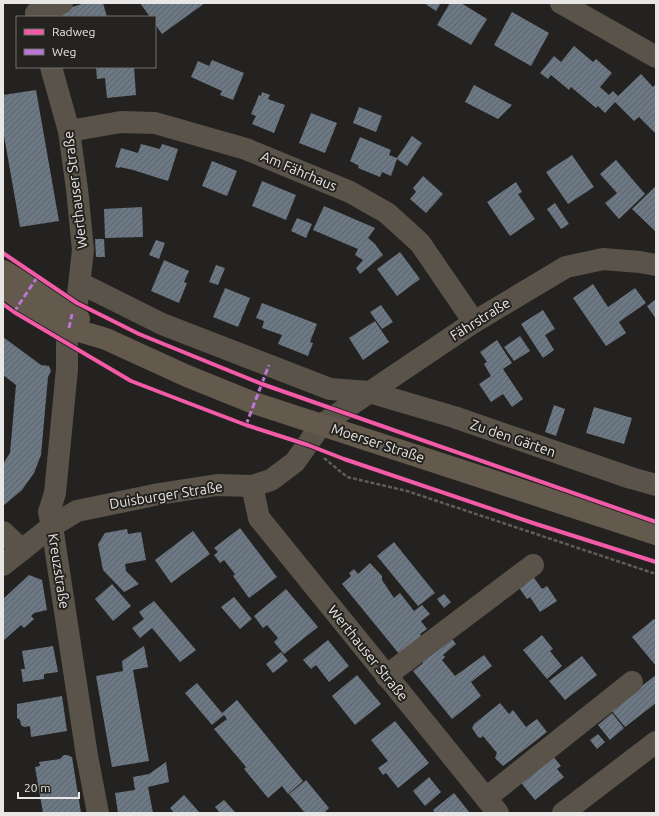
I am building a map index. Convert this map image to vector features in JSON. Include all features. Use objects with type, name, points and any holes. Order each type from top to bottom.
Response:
[{"type":"main road","name":"Moerser Straße","points":[[3,271],[31,286],[71,321]]},
{"type":"main road","name":"Moerser Straße","points":[[3,287],[22,302],[71,321],[106,339],[187,376],[249,401],[656,534]]},
{"type":"street","points":[[35,11],[62,3]]},
{"type":"street","points":[[561,3],[656,57]]},
{"type":"street","name":"Werthauser Straße","points":[[51,68],[69,131],[83,250],[77,303],[71,321]]},
{"type":"street","name":"Am Fährhaus","points":[[69,131],[121,122],[155,123],[246,149],[350,192],[387,213],[420,243],[474,322]]},
{"type":"street","name":"Fährstraße","points":[[321,425],[474,322],[566,267],[603,259],[656,265]]},
{"type":"street","points":[[80,283],[162,324],[330,389],[369,392]]},
{"type":"street","name":"Kreuzstraße","points":[[71,321],[67,343],[67,369],[55,493],[49,512],[87,756],[98,813]]},
{"type":"street","name":"Zu den Gärten","points":[[369,392],[454,417],[631,478],[656,485]]},
{"type":"street","name":"Duisburger Straße","points":[[3,565],[52,526],[77,511],[159,494],[216,485],[252,486],[271,480],[295,462],[321,425]]},
{"type":"street","name":"Werthauser Straße","points":[[252,486],[259,518],[492,805]]},
{"type":"street","points":[[3,532],[22,550]]},
{"type":"street","points":[[386,676],[533,565]]},
{"type":"street","points":[[492,805],[632,682]]},
{"type":"street","points":[[563,813],[656,742]]},
{"type":"path","points":[[308,445],[347,477],[407,491],[656,574]]},
{"type":"building","points":[[85,3],[103,3],[107,16],[62,16],[61,13],[70,11],[69,8]]},
{"type":"building","points":[[140,3],[205,3],[162,34],[156,25],[156,16],[149,16]]},
{"type":"building","points":[[424,3],[441,3],[436,11]]},
{"type":"building","points":[[450,3],[461,3],[487,19],[471,45],[437,25]]},
{"type":"building","points":[[512,12],[549,33],[531,66],[494,45]]},
{"type":"building","points":[[574,46],[593,62],[596,59],[612,73],[600,87],[609,95],[613,91],[618,96],[641,74],[653,87],[656,84],[656,134],[639,117],[634,121],[615,102],[605,113],[598,106],[596,108],[571,87],[569,90],[551,75],[548,79],[540,73],[554,56],[561,62]]},
{"type":"building","points":[[212,60],[244,73],[233,100],[220,95],[222,91],[191,77],[198,61],[209,66]]},
{"type":"building","points":[[96,68],[134,68],[136,95],[107,98],[105,78],[97,79]]},
{"type":"building","points":[[474,85],[512,105],[498,119],[465,102]]},
{"type":"building","points":[[36,90],[59,221],[20,227],[3,130],[3,95]]},
{"type":"building","points":[[262,92],[270,95],[268,99],[285,105],[274,133],[252,124],[256,116],[251,114],[259,95],[261,96]]},
{"type":"building","points":[[359,107],[382,116],[376,132],[353,123]]},
{"type":"building","points":[[311,113],[337,123],[325,153],[299,143]]},
{"type":"building","points":[[412,136],[422,143],[407,166],[397,159],[391,176],[382,172],[380,177],[358,168],[359,166],[350,161],[360,137],[391,150],[389,155],[397,158]]},
{"type":"building","points":[[141,144],[160,149],[162,144],[178,149],[168,181],[133,170],[115,167],[121,148],[138,153]]},
{"type":"building","points":[[572,155],[594,187],[568,204],[546,172]]},
{"type":"building","points":[[616,160],[645,194],[619,219],[605,203],[617,193],[600,174]]},
{"type":"building","points":[[212,161],[237,171],[227,196],[202,186]]},
{"type":"building","points":[[423,176],[443,194],[426,213],[410,199],[416,192],[413,188]]},
{"type":"building","points":[[262,181],[296,195],[286,220],[252,206]]},
{"type":"building","points":[[516,182],[522,192],[518,194],[535,219],[510,236],[487,202]]},
{"type":"building","points":[[656,186],[656,232],[632,209]]},
{"type":"building","points":[[555,203],[569,224],[561,229],[547,209]]},
{"type":"building","points":[[324,206],[375,228],[368,238],[375,244],[383,255],[360,274],[356,268],[363,260],[355,255],[358,249],[313,230]]},
{"type":"building","points":[[142,207],[143,237],[105,238],[104,209]]},
{"type":"building","points":[[297,218],[312,224],[306,238],[291,231]]},
{"type":"building","points":[[95,239],[104,239],[105,257],[96,257]]},
{"type":"building","points":[[156,240],[165,243],[159,259],[149,255]]},
{"type":"building","points":[[400,252],[420,279],[397,296],[377,269]]},
{"type":"building","points":[[164,260],[189,271],[184,282],[187,283],[179,303],[151,291]]},
{"type":"building","points":[[216,265],[225,268],[218,285],[209,282]]},
{"type":"building","points":[[593,284],[608,307],[635,288],[646,303],[619,322],[626,333],[606,346],[573,298]]},
{"type":"building","points":[[225,288],[250,298],[238,327],[213,317]]},
{"type":"building","points":[[656,299],[656,319],[647,306]]},
{"type":"building","points":[[262,303],[317,324],[310,342],[313,343],[308,356],[278,344],[282,335],[262,328],[264,321],[256,318]]},
{"type":"building","points":[[381,305],[393,322],[382,329],[370,312]]},
{"type":"building","points":[[543,310],[555,329],[545,335],[554,350],[543,358],[521,324]]},
{"type":"building","points":[[375,321],[389,342],[363,360],[349,338]]},
{"type":"building","points":[[520,336],[530,351],[514,361],[504,347]]},
{"type":"building","points":[[3,337],[41,365],[49,366],[51,371],[48,377],[41,455],[34,473],[22,490],[3,506],[3,464],[10,453],[16,385],[3,375]]},
{"type":"building","points":[[497,340],[512,363],[503,369],[523,399],[512,407],[503,394],[491,402],[479,384],[491,376],[484,364],[487,362],[480,352]]},
{"type":"building","points":[[554,405],[565,409],[556,436],[545,432]]},
{"type":"building","points":[[594,407],[632,418],[624,444],[586,433]]},
{"type":"building","points":[[240,528],[277,577],[249,598],[233,576],[235,574],[224,560],[220,563],[214,555],[218,552],[214,548]]},
{"type":"building","points":[[127,529],[128,534],[141,532],[146,560],[125,564],[126,571],[139,584],[124,592],[103,570],[98,544],[105,533]]},
{"type":"building","points":[[193,531],[210,554],[171,583],[155,560]]},
{"type":"building","points":[[394,542],[435,593],[418,606],[377,556]]},
{"type":"building","points":[[370,563],[382,576],[382,580],[394,598],[400,593],[414,611],[422,605],[430,614],[421,621],[427,629],[420,634],[422,637],[400,655],[342,584],[351,576],[349,573],[354,569],[358,574]]},
{"type":"building","points":[[29,575],[42,580],[47,610],[34,613],[31,616],[34,619],[24,628],[21,625],[3,641],[3,599]]},
{"type":"building","points":[[532,575],[542,589],[547,586],[557,601],[540,612],[530,597],[527,599],[517,585]]},
{"type":"building","points":[[112,584],[131,606],[113,621],[95,599]]},
{"type":"building","points":[[286,589],[318,627],[284,654],[274,642],[278,638],[267,625],[263,628],[254,616]]},
{"type":"building","points":[[444,594],[451,602],[444,608],[437,599]]},
{"type":"building","points":[[234,597],[252,619],[240,629],[221,607]]},
{"type":"building","points":[[154,601],[196,650],[180,662],[152,628],[140,638],[132,628],[144,619],[139,612]]},
{"type":"building","points":[[654,619],[656,621],[656,666],[632,637]]},
{"type":"building","points":[[449,635],[456,644],[443,655],[445,657],[442,660],[455,676],[484,655],[492,666],[471,682],[481,696],[452,719],[413,671],[423,663],[420,659]]},
{"type":"building","points":[[542,635],[553,649],[550,651],[562,666],[547,679],[523,650]]},
{"type":"building","points":[[328,640],[349,666],[329,682],[316,665],[311,669],[303,660]]},
{"type":"building","points":[[53,646],[58,672],[44,674],[44,679],[23,682],[21,669],[25,669],[22,651]]},
{"type":"building","points":[[144,646],[148,667],[133,670],[149,761],[112,767],[96,676],[123,671],[122,661]]},
{"type":"building","points":[[281,652],[288,661],[273,673],[266,664]]},
{"type":"building","points":[[582,656],[597,675],[565,700],[549,681]]},
{"type":"building","points":[[357,675],[381,704],[355,725],[332,696]]},
{"type":"building","points":[[656,675],[656,703],[625,727],[611,710]]},
{"type":"building","points":[[197,683],[222,713],[237,700],[303,781],[288,794],[282,786],[268,798],[244,769],[246,767],[214,729],[227,719],[224,715],[212,725],[185,693]]},
{"type":"building","points":[[62,696],[67,731],[31,737],[30,726],[24,727],[17,718],[17,704]]},
{"type":"building","points":[[500,703],[509,714],[513,710],[526,727],[537,719],[547,732],[503,766],[495,758],[497,753],[483,736],[481,738],[478,737],[472,728],[474,724]]},
{"type":"building","points":[[612,713],[624,728],[610,740],[598,725]]},
{"type":"building","points":[[395,721],[429,763],[398,788],[386,773],[383,775],[378,768],[388,761],[371,740]]},
{"type":"building","points":[[598,734],[605,742],[597,749],[590,740]]},
{"type":"building","points":[[64,755],[72,757],[81,813],[43,813],[35,767],[40,766],[39,762],[60,759]]},
{"type":"building","points":[[552,755],[561,766],[557,769],[564,777],[535,800],[518,779]]},
{"type":"building","points":[[166,762],[169,782],[148,787],[153,813],[118,813],[115,793],[135,790],[133,777],[149,774]]},
{"type":"building","points":[[429,777],[441,792],[425,806],[413,791]]},
{"type":"building","points":[[306,780],[329,808],[325,812],[326,813],[305,813],[289,794]]},
{"type":"building","points":[[454,793],[470,813],[435,813],[433,810]]},
{"type":"building","points":[[184,795],[200,813],[174,813],[170,808]]},
{"type":"building","points":[[224,800],[235,812],[220,813],[215,807]]},
{"type":"marked path","points":[[14,312],[38,276]]},
{"type":"marked path","points":[[69,328],[72,314]]},
{"type":"marked path","points":[[246,425],[269,365]]},
{"type":"cycle path","points":[[3,253],[77,303],[139,334],[262,384],[656,522]]},
{"type":"cycle path","points":[[3,304],[131,381],[246,425],[308,445],[344,459],[536,524],[656,562]]}]
